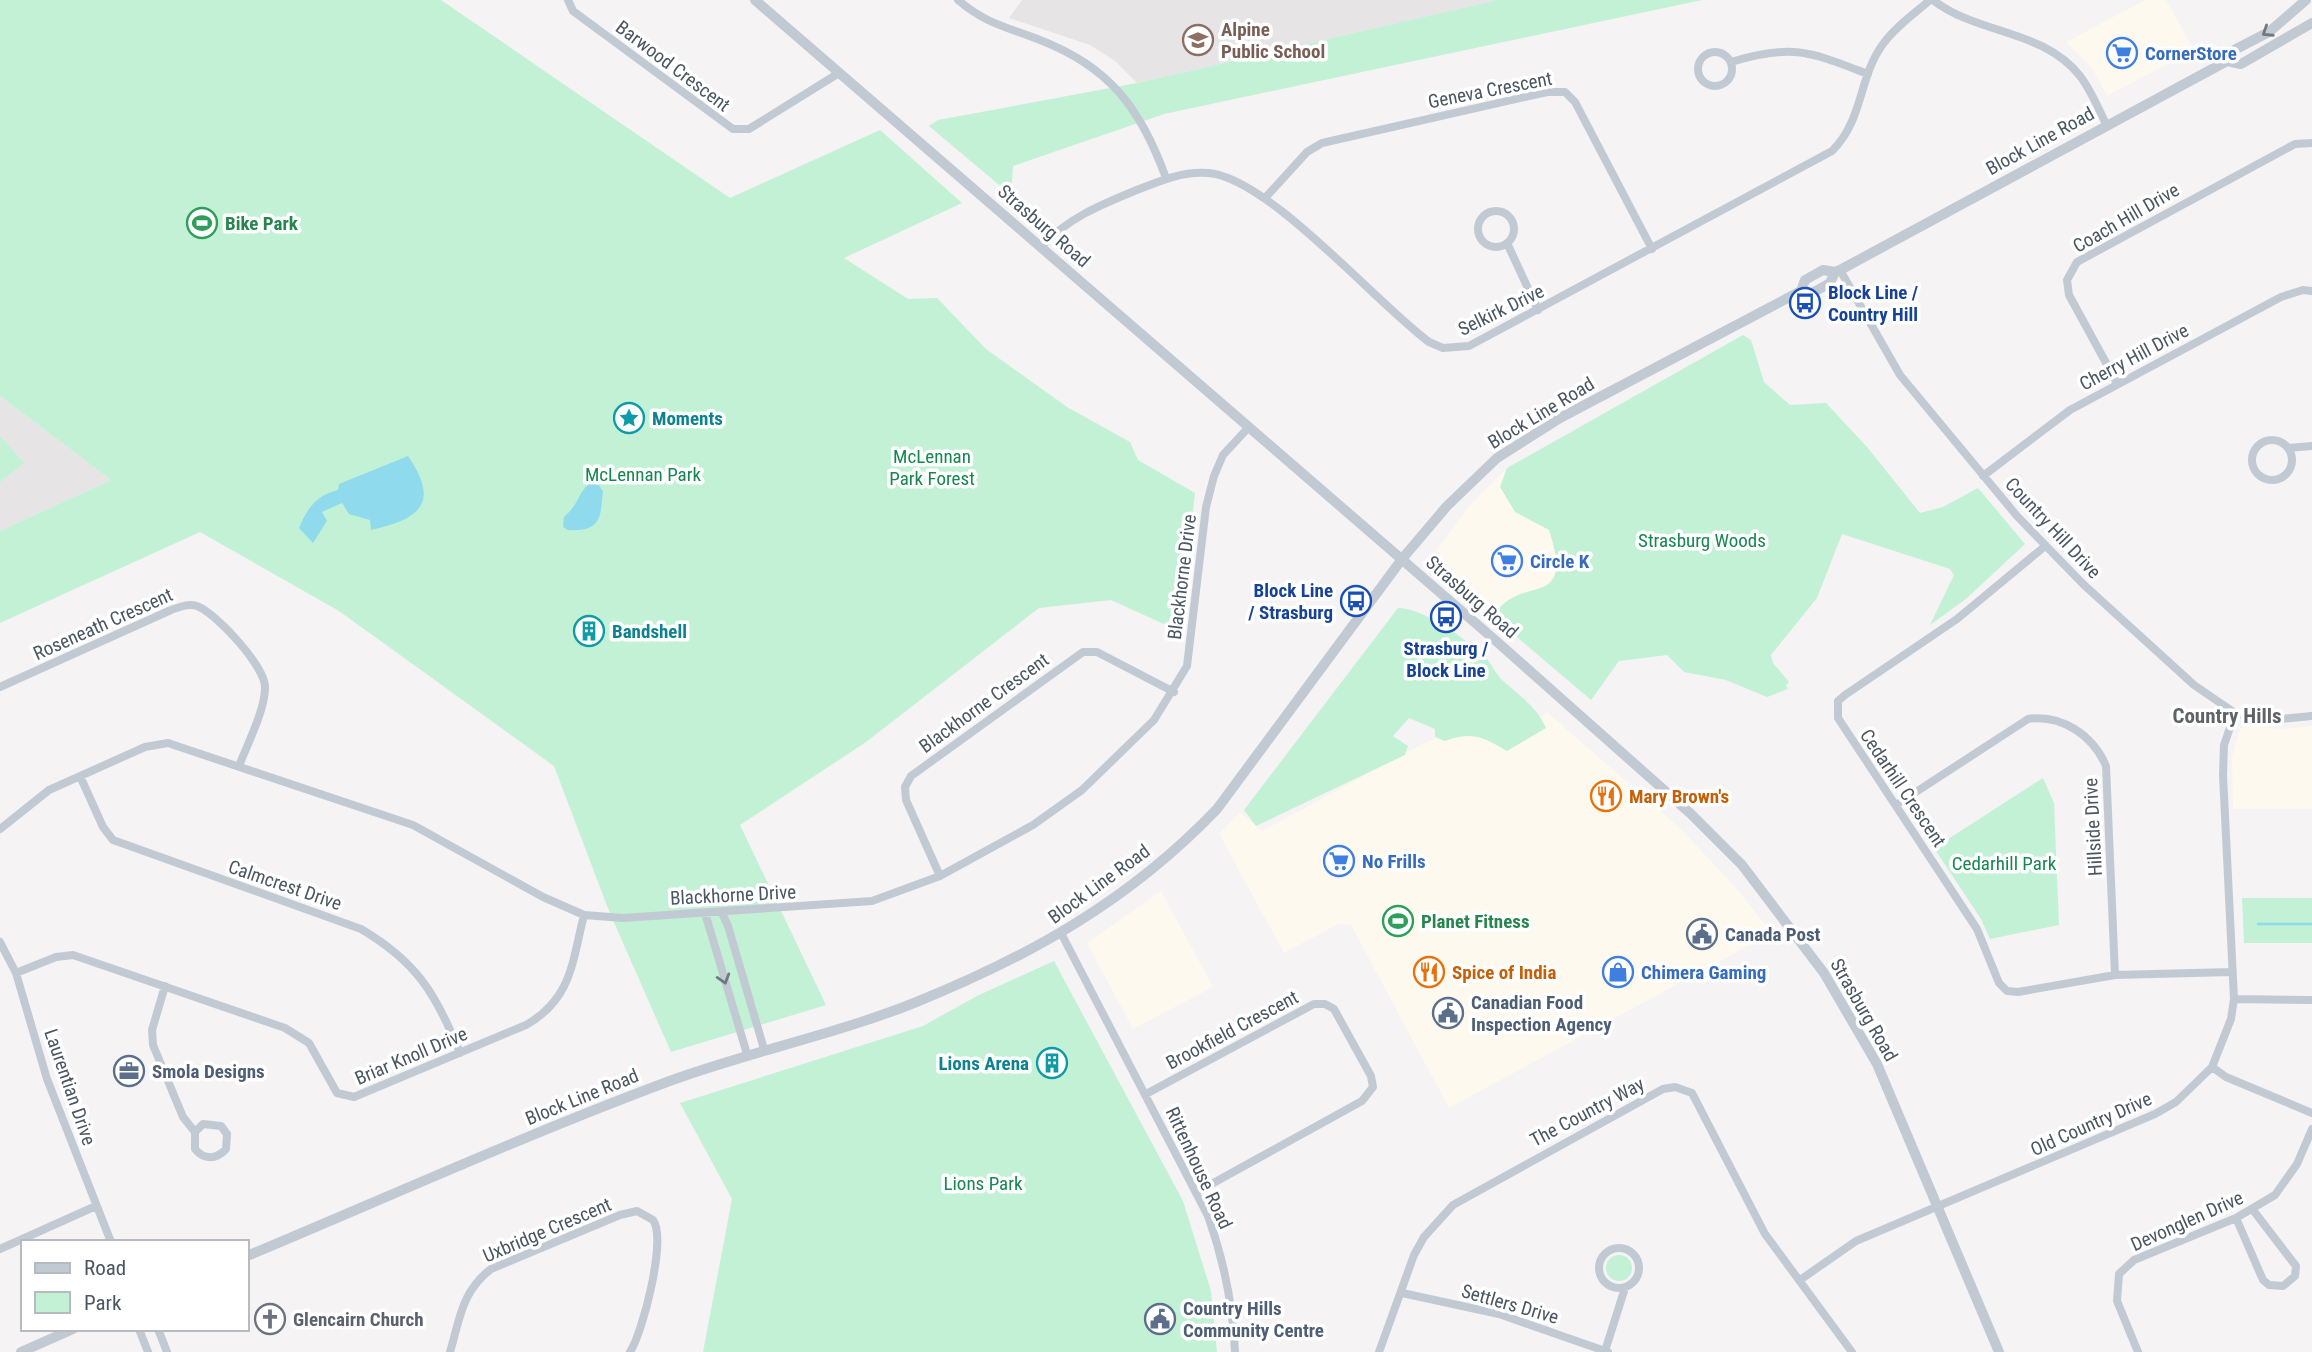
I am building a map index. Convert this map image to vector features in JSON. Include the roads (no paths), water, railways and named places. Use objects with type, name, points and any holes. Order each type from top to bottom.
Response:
[{"type":"street","name":"Barwood Crescent","points":[[568,0],[573,11],[733,130],[749,129],[839,72]]},
{"type":"street","name":"Strasburg Road","points":[[755,0],[1042,246],[1612,743],[1742,865],[1824,973],[1877,1064],[1999,1352]]},
{"type":"street","points":[[958,0],[979,17],[1001,29],[1072,52],[1101,73],[1139,116],[1166,178]]},
{"type":"street","points":[[1932,0],[1968,21],[2046,47],[2080,76],[2106,124]]},
{"type":"street","name":"Selkirk Drive","points":[[1042,246],[1082,213],[1166,178],[1189,172],[1230,177],[1266,197],[1429,342],[1443,348],[1469,346],[1832,151],[1850,131],[1868,74],[1882,45],[1932,0]]},
{"type":"street","name":"Block Line Road","points":[[248,1256],[610,1104],[747,1054],[914,1003],[1062,934],[1110,902],[1164,859],[1217,809],[1402,559],[1476,477],[1524,439],[1801,290],[1805,280],[1824,270],[1837,271],[2227,61],[2236,49],[2269,32],[2306,0]]},
{"type":"street","name":"Block Line Road","points":[[2227,61],[2241,64],[2312,23]]},
{"type":"street","points":[[1731,62],[1775,51],[1806,51],[1868,74]]},
{"type":"street","points":[[1711,52],[1726,56],[1731,62],[1731,77],[1726,83],[1711,86],[1699,78],[1698,62],[1711,52]]},
{"type":"street","name":"Geneva Crescent","points":[[1266,197],[1307,152],[1322,143],[1548,92],[1565,92],[1575,102],[1651,249]]},
{"type":"street","name":"Coach Hill Drive","points":[[2118,383],[2069,295],[2067,280],[2077,262],[2295,144],[2312,143]]},
{"type":"street","points":[[1507,243],[1500,246],[1486,244],[1478,230],[1483,216],[1497,211],[1509,216],[1514,228],[1507,243],[1538,310]]},
{"type":"street","name":"Country Hill Drive","points":[[1837,271],[1900,375],[2044,547],[2194,685],[2235,713],[2270,720],[2312,716]]},
{"type":"street","name":"Cherry Hill Drive","points":[[1983,476],[2070,410],[2118,383],[2281,297],[2303,290],[2312,291]]},
{"type":"street","name":"Blackhorne Drive","points":[[0,829],[49,790],[158,744],[177,745],[413,825],[543,897],[584,915],[623,918],[872,901],[940,876],[1000,846],[1083,790],[1130,746],[1174,692],[1187,666],[1206,507],[1214,476],[1223,455],[1248,428]]},
{"type":"street","points":[[2288,448],[2292,460],[2284,476],[2268,479],[2255,471],[2252,454],[2258,445],[2277,440],[2288,448],[2312,446]]},
{"type":"street","name":"Cedarhill Crescent","points":[[2044,547],[1958,619],[1838,701],[1838,718],[1977,929],[1999,983],[2007,990],[2018,992],[2115,975],[2231,972]]},
{"type":"street","name":"Roseneath Crescent","points":[[0,687],[170,610],[194,605],[211,614],[255,662],[264,678],[264,698],[239,766]]},
{"type":"street","name":"Blackhorne Crescent","points":[[940,876],[906,800],[905,787],[911,776],[1083,652],[1097,652],[1174,692]]},
{"type":"street","name":"Old Country Drive","points":[[1800,1280],[1856,1241],[2155,1114],[2176,1102],[2212,1068],[2225,1040],[2234,999],[2223,760],[2235,713]]},
{"type":"street","name":"Hillside Drive","points":[[1896,805],[2028,719],[2046,716],[2070,725],[2096,748],[2106,766],[2115,975]]},
{"type":"street","name":"Calmcrest Drive","points":[[80,776],[103,827],[113,840],[361,929],[387,944],[408,961],[427,984],[443,1011],[460,1053]]},
{"type":"street","points":[[722,912],[764,1049]]},
{"type":"street","points":[[705,913],[747,1054]]},
{"type":"street","name":"Briar Knoll Drive","points":[[16,973],[56,957],[73,955],[299,1034],[309,1043],[330,1086],[345,1097],[354,1097],[526,1025],[550,1009],[565,987],[584,915]]},
{"type":"street","name":"Rittenhouse Road","points":[[1062,934],[1197,1192],[1223,1263],[1233,1309],[1235,1352]]},
{"type":"street","name":"Laurentian Drive","points":[[0,942],[16,973],[47,1079],[110,1240]]},
{"type":"street","points":[[165,986],[152,1030],[153,1045],[183,1116],[195,1132],[193,1144],[199,1154],[214,1158],[226,1149],[227,1134],[221,1126],[203,1124],[195,1132]]},
{"type":"street","points":[[2234,999],[2312,1000]]},
{"type":"street","name":"Brookfield Crescent","points":[[1146,1094],[1314,1003],[1325,1004],[1334,1009],[1371,1076],[1373,1087],[1364,1100],[1197,1192]]},
{"type":"street","points":[[2212,1068],[2225,1077],[2312,1113]]},
{"type":"street","name":"The Country Way","points":[[1379,1352],[1424,1237],[1453,1205],[1663,1089],[1675,1087],[1692,1094],[1765,1234],[1852,1352]]},
{"type":"street","name":"Devonglen Drive","points":[[2138,1352],[2116,1301],[2119,1274],[2134,1260],[2236,1218],[2275,1195],[2297,1164],[2312,1129]]},
{"type":"street","points":[[0,1249],[96,1206]]},
{"type":"street","points":[[2236,1218],[2263,1280],[2269,1285],[2283,1286],[2295,1276],[2296,1266],[2253,1210]]},
{"type":"street","name":"Uxbridge Crescent","points":[[450,1352],[467,1292],[477,1279],[491,1269],[620,1215],[637,1211],[653,1220],[658,1237],[642,1328],[630,1352]]},
{"type":"street","points":[[1606,1351],[1625,1288],[1638,1276],[1637,1259],[1626,1249],[1611,1250],[1600,1260],[1599,1275],[1610,1287],[1625,1288]]},
{"type":"street","name":"Settlers Drive","points":[[1402,1293],[1499,1314],[1606,1351]]},
{"type":"street","points":[[21,1352],[68,1331]]},
{"type":"street","points":[[140,1331],[148,1352]]},
{"type":"street","points":[[159,1331],[167,1352]]},
{"type":"water","points":[[408,456],[423,486],[420,507],[413,514],[402,521],[371,530],[370,520],[349,514],[342,503],[322,512],[327,521],[313,543],[299,528],[313,504],[324,495],[338,490],[339,484]]},
{"type":"water","points":[[590,483],[598,484],[603,491],[600,515],[594,525],[588,528],[568,530],[563,527],[564,517]]},
{"type":"waterway","points":[[2258,924],[2312,924]]},
{"type":"place","name":"Alpine Public School","points":[[1198,40]]},
{"type":"place","name":"CornerStore","points":[[2122,53]]},
{"type":"place","name":"Bike Park","points":[[202,223]]},
{"type":"place","name":"Block Line / Country Hill","points":[[1805,303]]},
{"type":"place","name":"Moments","points":[[629,418]]},
{"type":"place","name":"Circle K","points":[[1507,561]]},
{"type":"place","name":"Block Line / Strasburg","points":[[1356,601]]},
{"type":"place","name":"Strasburg / Block Line","points":[[1446,617]]},
{"type":"place","name":"Bandshell","points":[[589,631]]},
{"type":"place","name":"Mary Brown's","points":[[1606,796]]},
{"type":"place","name":"No Frills","points":[[1339,861]]},
{"type":"place","name":"Planet Fitness","points":[[1398,921]]},
{"type":"place","name":"Canada Post","points":[[1702,934]]},
{"type":"place","name":"Spice of India","points":[[1429,972]]},
{"type":"place","name":"Chimera Gaming","points":[[1618,972]]},
{"type":"place","name":"Canadian Food Inspection Agency","points":[[1448,1013]]},
{"type":"place","name":"Lions Arena","points":[[1052,1063]]},
{"type":"place","name":"Smola Designs","points":[[129,1071]]},
{"type":"place","name":"Glencairn Church","points":[[270,1319]]},
{"type":"place","name":"Country Hills Community Centre","points":[[1160,1319]]},
{"type":"district","name":"Country Hills","points":[[2227,716]]},
{"type":"park label","name":"McLennan Park Forest","points":[[932,467]]},
{"type":"park label","name":"McLennan Park","points":[[643,474]]},
{"type":"park label","name":"Strasburg Woods","points":[[1702,540]]},
{"type":"park label","name":"Cedarhill Park","points":[[2004,863]]},
{"type":"park label","name":"Lions Park","points":[[983,1183]]}]
